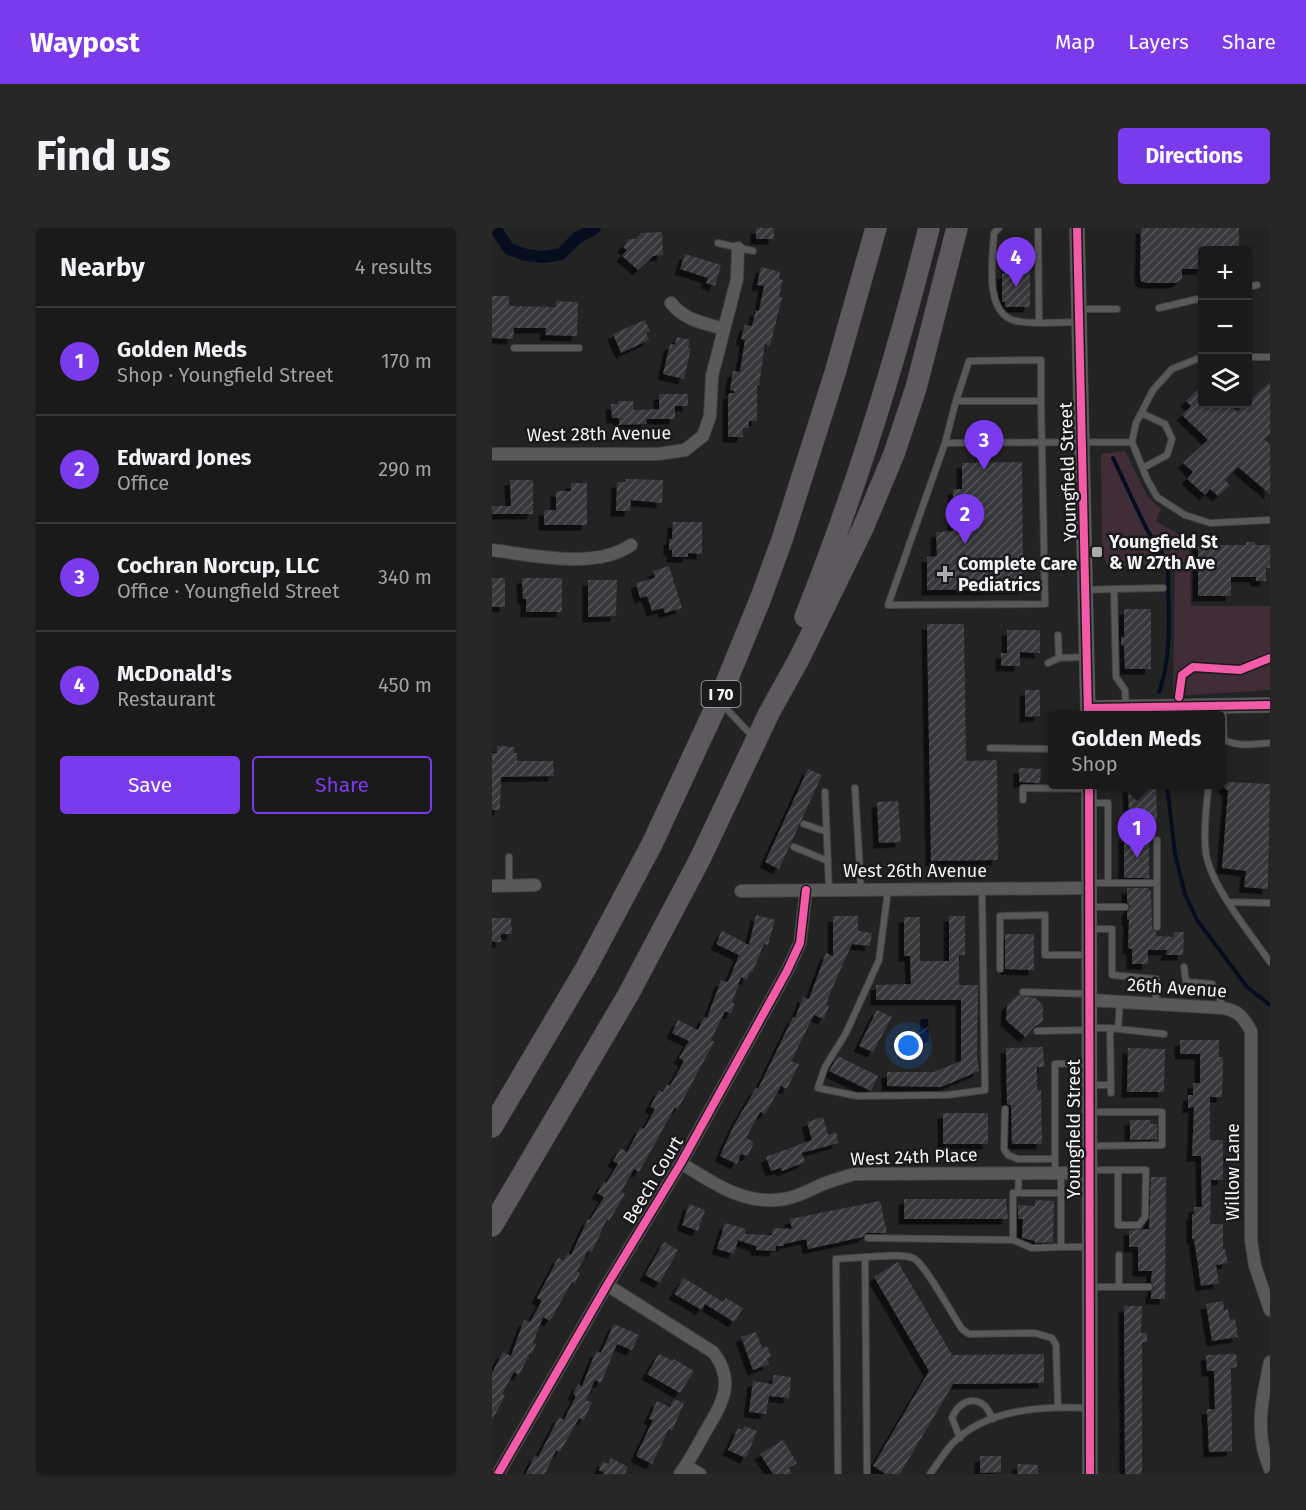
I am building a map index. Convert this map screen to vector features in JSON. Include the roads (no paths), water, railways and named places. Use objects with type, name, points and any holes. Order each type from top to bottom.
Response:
[{"type":"highway","points":[[836,373],[841,309],[860,228]]},
{"type":"highway","name":"I 70","points":[[492,1127],[586,968],[635,875],[718,700],[760,600],[782,540],[836,373],[876,228]]},
{"type":"highway","points":[[492,1226],[628,995],[700,859],[769,713],[828,560],[864,456],[901,337],[929,228]]},
{"type":"highway","points":[[769,713],[799,659],[858,538],[894,454],[916,388],[957,228]]},
{"type":"street","name":"Youngfield Street","points":[[1077,228],[1088,711]]},
{"type":"street","points":[[671,303],[677,311],[688,318],[724,329],[737,279],[738,248]]},
{"type":"street","name":"West 28th Avenue","points":[[492,454],[658,454],[685,450],[703,436],[710,416],[712,376],[724,329]]},
{"type":"street","points":[[492,550],[547,558],[597,558],[615,555],[631,545]]},
{"type":"street","points":[[1110,711],[1270,705]]},
{"type":"street","name":"Youngfield Street","points":[[1089,792],[1090,1474]]},
{"type":"street","points":[[492,886],[535,885]]},
{"type":"street","name":"West 26th Avenue","points":[[741,891],[982,889],[1089,885]]},
{"type":"street","name":"Beech Court","points":[[498,1474],[607,1285],[681,1163],[795,956],[803,929],[806,890]]},
{"type":"street","name":"26th Avenue","points":[[1089,997],[1120,1002],[1236,1010],[1251,1031]]},
{"type":"street","name":"Willow Lane","points":[[1251,1031],[1251,1240],[1255,1266],[1270,1310]]},
{"type":"street","name":"West 24th Place","points":[[681,1163],[729,1191],[760,1201],[784,1199],[854,1174],[1089,1172]]},
{"type":"street","points":[[607,1285],[713,1352],[719,1360],[725,1373],[726,1390],[722,1404],[683,1470],[700,1474]]},
{"type":"street","points":[[1270,1362],[1260,1413],[1261,1440],[1270,1469]]},
{"type":"lane","points":[[999,228],[994,233],[992,276],[995,301],[1004,316],[1016,321],[1040,322],[1117,309]]},
{"type":"lane","points":[[1038,228],[1040,322]]},
{"type":"lane","points":[[718,243],[753,251]]},
{"type":"lane","points":[[1252,286],[1257,285]]},
{"type":"lane","points":[[1160,308],[1198,299]]},
{"type":"lane","points":[[514,348],[579,348]]},
{"type":"lane","points":[[1252,357],[1270,357]]},
{"type":"lane","points":[[1198,359],[1172,369],[1153,390],[1141,413],[1136,423],[1132,442],[1143,468],[1156,496],[1185,515],[1210,523],[1270,520]]},
{"type":"lane","points":[[1041,360],[1045,604],[888,605],[945,443],[956,401],[969,361],[1041,360]]},
{"type":"lane","points":[[956,401],[1041,400]]},
{"type":"lane","points":[[1141,413],[1165,424],[1172,439],[1167,455],[1143,468]]},
{"type":"lane","points":[[945,443],[1132,442]]},
{"type":"lane","points":[[1086,590],[1163,588]]},
{"type":"lane","points":[[1114,589],[1116,677],[1125,690],[1132,710]]},
{"type":"lane","points":[[1058,636],[1059,658]]},
{"type":"lane","points":[[1048,663],[1059,658],[1087,657]]},
{"type":"lane","points":[[718,700],[756,741]]},
{"type":"lane","points":[[1224,707],[1224,711]]},
{"type":"lane","points":[[1225,743],[1245,745],[1270,743]]},
{"type":"lane","points":[[990,748],[1048,749]]},
{"type":"lane","points":[[1023,800],[1023,788],[1048,787]]},
{"type":"lane","points":[[855,788],[861,890]]},
{"type":"lane","points":[[1208,789],[1206,855],[1215,882],[1270,962]]},
{"type":"lane","points":[[825,792],[829,890]]},
{"type":"lane","points":[[1089,792],[1108,803],[1108,883]]},
{"type":"lane","points":[[804,824],[827,832]]},
{"type":"lane","points":[[1157,840],[1157,927]]},
{"type":"lane","points":[[794,847],[828,861]]},
{"type":"lane","points":[[509,857],[509,885]]},
{"type":"lane","points":[[1089,885],[1157,883]]},
{"type":"lane","points":[[888,890],[879,960],[846,1033],[825,1067],[818,1088],[857,1096],[946,1095],[985,1090],[982,889]]},
{"type":"lane","points":[[1229,902],[1270,903]]},
{"type":"lane","points":[[1089,907],[1125,907]]},
{"type":"lane","points":[[1000,969],[1000,916],[1046,915],[1045,955],[1089,955]]},
{"type":"lane","points":[[1089,929],[1112,929],[1112,975],[1156,979],[1156,1004]]},
{"type":"lane","points":[[1184,967],[1186,982],[1212,984],[1224,1008]]},
{"type":"lane","points":[[1023,992],[1089,997]]},
{"type":"lane","points":[[1118,1029],[1120,1002]]},
{"type":"lane","points":[[1110,1028],[1111,1094]]},
{"type":"lane","points":[[1037,1031],[1110,1028],[1164,1034]]},
{"type":"lane","points":[[1061,1247],[1061,1193],[1055,1159],[1055,1064],[1089,1063]]},
{"type":"lane","points":[[1089,1085],[1110,1085]]},
{"type":"lane","points":[[1005,1109],[1004,1149],[1008,1155],[1018,1159],[1055,1159]]},
{"type":"lane","points":[[1089,1112],[1162,1113],[1162,1145],[1089,1146]]},
{"type":"lane","points":[[1089,1172],[1118,1170],[1146,1170],[1145,1217],[1139,1225],[1118,1225],[1118,1170]]},
{"type":"lane","points":[[1018,1192],[1019,1173]]},
{"type":"lane","points":[[1013,1240],[1013,1192],[1061,1193]]},
{"type":"lane","points":[[868,1238],[1013,1240],[1032,1248],[1089,1247]]},
{"type":"lane","points":[[1119,1255],[1119,1287]]},
{"type":"lane","points":[[838,1474],[836,1259],[906,1256],[915,1259],[924,1269],[962,1329],[969,1334],[1035,1333],[1052,1338],[1056,1345],[1058,1407]]},
{"type":"lane","points":[[865,1257],[867,1474]]},
{"type":"lane","points":[[1089,1287],[1149,1287]]},
{"type":"lane","points":[[960,1438],[951,1418],[956,1408],[965,1402],[984,1405],[993,1419]]},
{"type":"lane","points":[[930,1474],[953,1443],[974,1428],[993,1419],[1019,1411],[1058,1407],[1089,1408]]},
{"type":"water","points":[[921,1019],[928,1019],[929,1044],[916,1047],[910,1041],[914,1033],[919,1032]]},
{"type":"waterway","points":[[495,228],[509,249],[526,255],[544,257],[561,254],[577,238],[595,228]]},
{"type":"waterway","points":[[1113,458],[1146,528],[1165,558],[1168,569],[1168,647],[1159,692]]},
{"type":"waterway","points":[[1168,789],[1175,854],[1185,894],[1197,920],[1247,987],[1270,1005]]},
{"type":"place","name":"McDonald's","points":[[1016,287]]},
{"type":"place","name":"Cochran Norcup, LLC","points":[[984,470]]},
{"type":"place","name":"Edward Jones","points":[[965,544]]},
{"type":"place","name":"Youngfield St & W 27th Ave","points":[[1097,552]]},
{"type":"place","name":"Complete Care Pediatrics","points":[[945,574]]},
{"type":"place","name":"Golden Meds","points":[[1137,858]]}]
